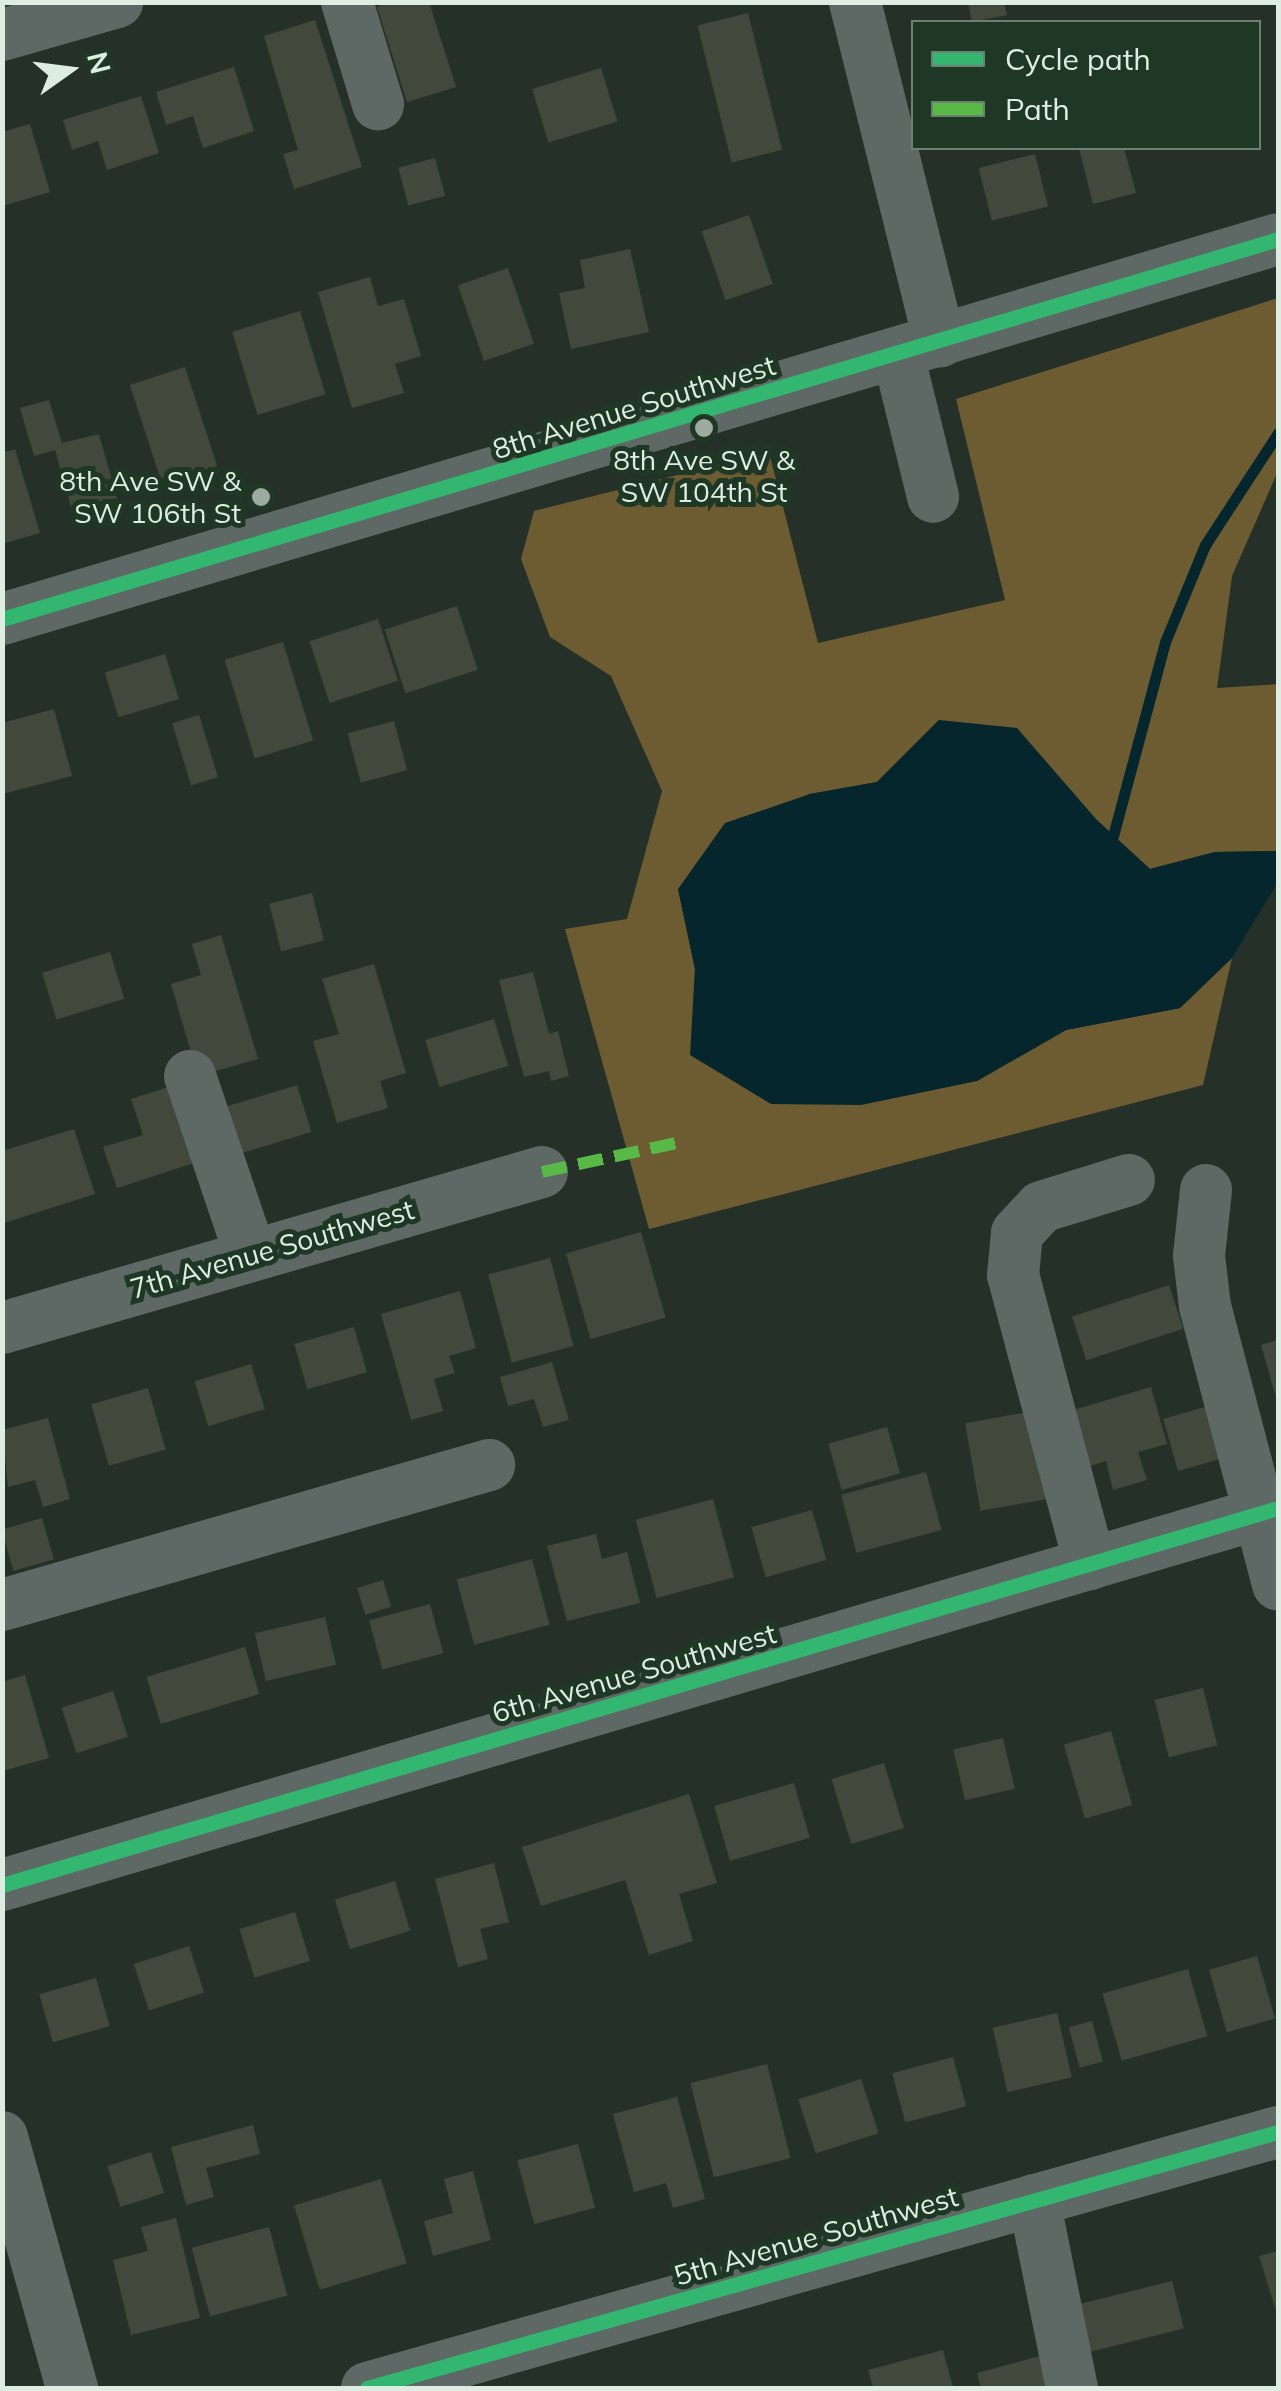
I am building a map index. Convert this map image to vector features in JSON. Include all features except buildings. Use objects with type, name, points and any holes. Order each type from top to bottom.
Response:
[{"type":"street","points":[[2,35],[117,2]]},
{"type":"street","points":[[347,2],[378,104]]},
{"type":"street","points":[[855,2],[919,348],[934,497]]},
{"type":"street","name":"8th Avenue Southwest","points":[[2,619],[1278,239]]},
{"type":"street","points":[[190,1076],[250,1253]]},
{"type":"street","name":"7th Avenue Southwest","points":[[2,1328],[250,1253],[542,1172]]},
{"type":"street","points":[[1090,1564],[1013,1275],[1017,1233],[1041,1207],[1130,1180]]},
{"type":"street","points":[[1206,1190],[1199,1256],[1205,1306],[1269,1511],[1278,1585]]},
{"type":"street","points":[[2,1605],[489,1465]]},
{"type":"street","name":"6th Avenue Southwest","points":[[2,1885],[1269,1511]]},
{"type":"street","name":"5th Avenue Southwest","points":[[367,2388],[1278,2132]]},
{"type":"street","points":[[2,2137],[72,2388]]},
{"type":"street","points":[[1034,2200],[1072,2388]]},
{"type":"shaded area","points":[[1278,298],[1278,471],[1232,576],[1217,688],[1278,684],[1278,851],[1215,852],[1150,869],[1096,820],[939,720],[877,782],[809,794],[678,889],[695,969],[691,1055],[977,1081],[1066,1030],[1180,1008],[1232,958],[1203,1085],[649,1229],[565,929],[627,919],[662,791],[611,676],[550,637],[521,559],[534,511],[769,452],[818,643],[1005,600],[956,399]]},
{"type":"water","points":[[939,720],[1017,728],[1096,819],[1150,869],[1215,852],[1278,851],[1278,882],[1232,958],[1180,1008],[1066,1030],[977,1081],[861,1105],[771,1104],[690,1055],[695,969],[678,889],[725,823],[810,794],[877,782]]},
{"type":"waterway","points":[[1113,836],[1165,642],[1205,545],[1278,433]]},
{"type":"marked path","points":[[542,1172],[676,1143]]},
{"type":"cycle path","points":[[2,619],[1278,239]]},
{"type":"cycle path","points":[[2,1885],[1278,1508]]},
{"type":"cycle path","points":[[367,2388],[1278,2132]]},
{"type":"place","name":"8th Ave SW & SW 104th St","points":[[704,428]]},
{"type":"place","name":"8th Ave SW & SW 106th St","points":[[261,497]]}]
